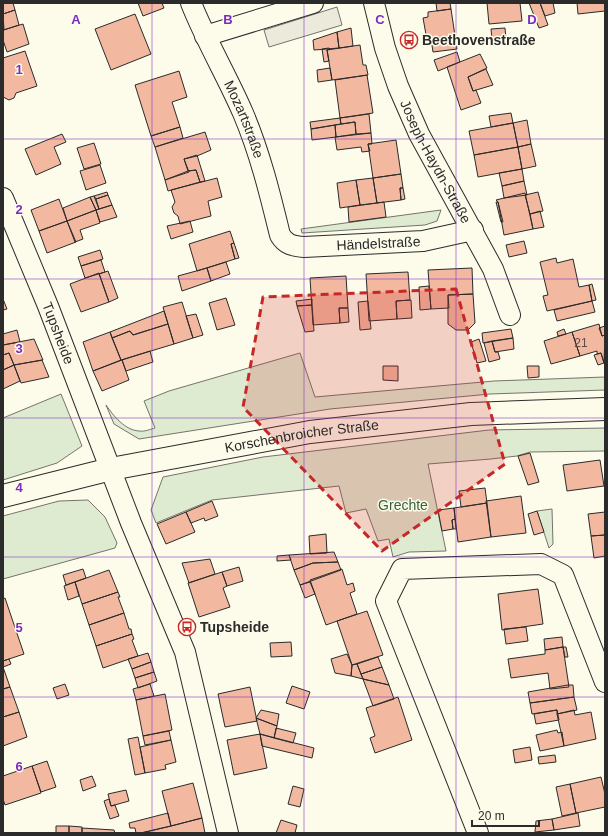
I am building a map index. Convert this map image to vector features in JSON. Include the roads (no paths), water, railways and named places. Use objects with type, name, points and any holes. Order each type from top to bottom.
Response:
[{"type":"main road","name":"Korschenbroicher Straße","points":[[3,496],[111,468],[310,432],[471,414],[605,409]]},
{"type":"street","name":"Mozartstraße","points":[[191,3],[205,36],[235,95],[252,135],[278,229],[284,241]]},
{"type":"street","points":[[205,36],[313,3]]},
{"type":"street","name":"Joseph-Haydn-Straße","points":[[374,3],[385,48],[398,86],[420,134],[493,269],[510,315]]},
{"type":"street","name":"Tupsheide","points":[[3,198],[48,306],[131,523],[185,652],[228,833]]},
{"type":"street","name":"Händelstraße","points":[[284,241],[292,246],[304,247],[407,242],[423,241],[473,230]]},
{"type":"street","points":[[478,833],[386,601],[402,569],[541,564],[562,575],[605,682]]},
{"type":"place","name":"Beethovenstraße","points":[[409,40]]},
{"type":"place","name":"Tupsheide","points":[[187,627]]},
{"type":"park label","name":"Grechte","points":[[403,505]]}]
